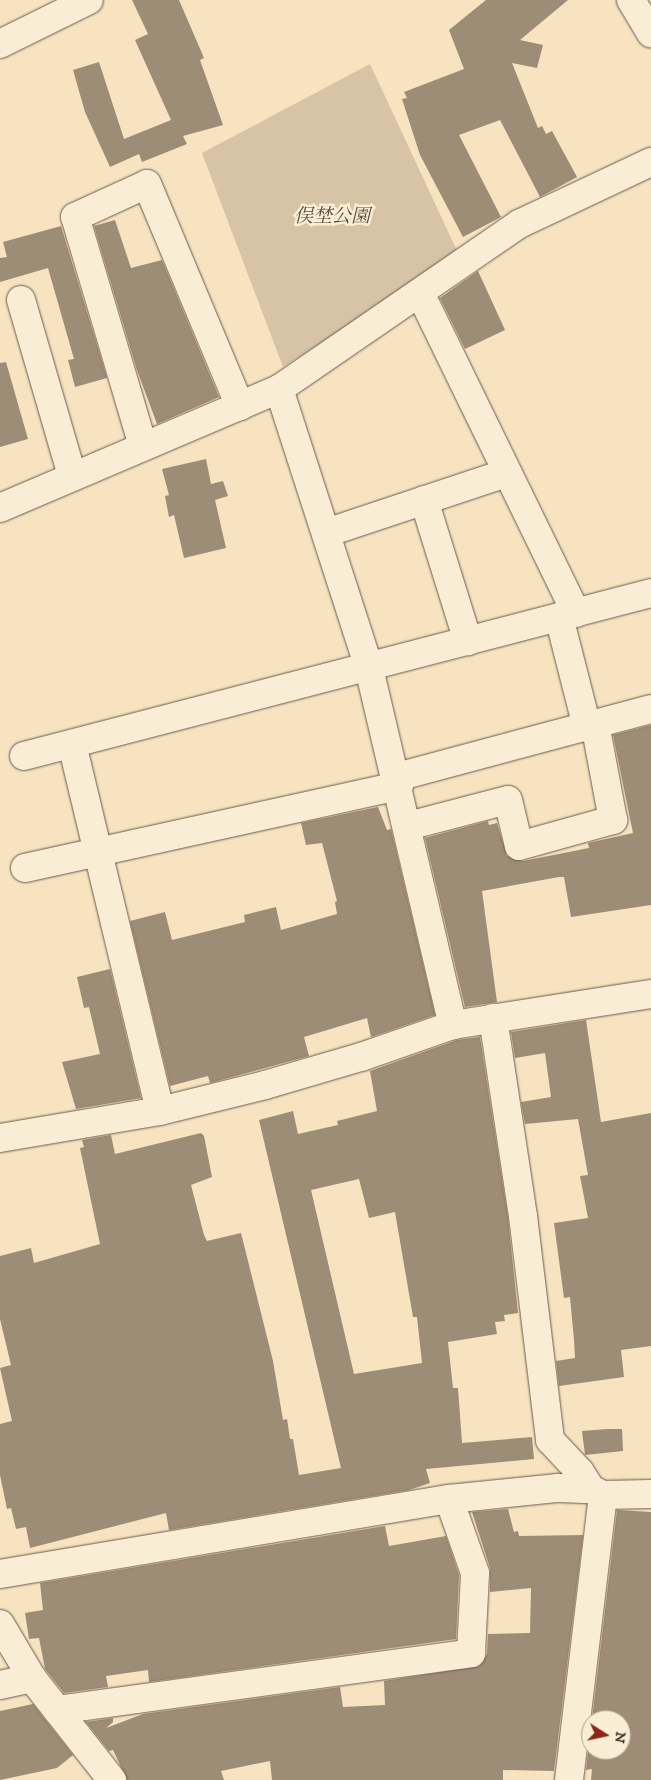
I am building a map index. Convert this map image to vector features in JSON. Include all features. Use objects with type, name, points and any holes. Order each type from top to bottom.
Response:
[{"type":"street","points":[[0,44],[89,0]]},
{"type":"street","points":[[631,0],[651,33]]},
{"type":"street","points":[[0,508],[279,389],[519,224],[651,162]]},
{"type":"street","points":[[143,446],[74,217],[147,184],[240,406]]},
{"type":"street","points":[[408,826],[508,800],[519,846],[613,820],[567,615],[506,473],[420,293]]},
{"type":"street","points":[[21,300],[72,476]]},
{"type":"street","points":[[279,389],[370,668],[454,1025]]},
{"type":"street","points":[[326,533],[506,473]]},
{"type":"street","points":[[424,500],[468,642]]},
{"type":"street","points":[[24,756],[370,668],[651,593]]},
{"type":"street","points":[[25,868],[398,782],[651,709]]},
{"type":"street","points":[[72,744],[160,1111]]},
{"type":"street","points":[[0,1138],[160,1111],[299,1076],[454,1025],[651,994]]},
{"type":"street","points":[[493,1018],[522,1216],[550,1440],[597,1492],[569,1780]]},
{"type":"street","points":[[0,1574],[449,1499],[558,1488],[651,1494]]},
{"type":"street","points":[[57,1710],[472,1653],[475,1573],[449,1499]]},
{"type":"street","points":[[0,1624],[32,1678],[112,1780]]},
{"type":"street","points":[[0,1684],[32,1678]]},
{"type":"green space","name":"俣埜公園","points":[[370,64],[459,255],[283,367],[202,153]]},
{"type":"building","points":[[132,0],[179,0],[204,58],[200,60],[223,125],[183,136],[187,144],[142,162],[139,154],[110,167],[85,112],[73,70],[99,62],[124,139],[171,120],[135,40],[148,34]]},
{"type":"building","points":[[486,0],[568,0],[520,40],[543,45],[537,68],[512,63],[538,128],[542,126],[546,134],[552,131],[577,177],[540,197],[500,120],[459,135],[501,217],[463,237],[420,155],[402,99],[407,98],[404,92],[464,69],[449,30]]},
{"type":"building","points":[[115,220],[131,268],[162,260],[219,397],[157,424],[137,370],[94,226]]},
{"type":"building","points":[[61,226],[107,378],[75,387],[68,360],[74,359],[48,268],[0,282],[0,258],[7,257],[3,242]]},
{"type":"building","points":[[478,271],[505,330],[465,349],[440,298]]},
{"type":"building","points":[[6,362],[28,439],[0,447],[0,363]]},
{"type":"building","points":[[206,459],[211,484],[223,481],[228,496],[215,500],[226,548],[184,558],[174,515],[169,517],[165,496],[169,495],[162,469]]},
{"type":"building","points":[[651,725],[651,905],[571,917],[564,877],[482,891],[497,1002],[465,1007],[425,838],[488,821],[489,825],[497,823],[507,856],[523,861],[589,848],[588,843],[633,833],[613,735]]},
{"type":"building","points":[[378,807],[387,830],[391,829],[435,1015],[371,1037],[367,1018],[304,1037],[309,1056],[210,1083],[208,1076],[170,1086],[130,921],[165,912],[172,940],[245,922],[244,915],[276,907],[281,930],[337,914],[335,902],[337,901],[322,843],[306,845],[301,823]]},
{"type":"building","points":[[110,969],[141,1098],[76,1109],[62,1062],[100,1054],[89,1007],[84,1008],[77,977]]},
{"type":"building","points":[[586,1020],[601,1122],[651,1113],[651,1346],[621,1350],[624,1377],[559,1386],[556,1361],[575,1358],[570,1297],[564,1298],[554,1223],[588,1218],[580,1176],[588,1175],[578,1119],[525,1124],[521,1102],[551,1097],[545,1053],[515,1058],[511,1032]]},
{"type":"building","points":[[480,1037],[508,1218],[518,1313],[504,1315],[505,1321],[495,1322],[497,1334],[448,1342],[453,1388],[458,1388],[462,1443],[532,1437],[534,1459],[426,1469],[430,1483],[409,1490],[169,1530],[166,1513],[30,1548],[26,1527],[16,1529],[11,1508],[7,1509],[0,1475],[0,1424],[12,1421],[0,1368],[11,1365],[0,1319],[0,1256],[31,1248],[34,1263],[100,1244],[80,1148],[84,1147],[82,1140],[111,1135],[115,1154],[201,1133],[204,1136],[212,1177],[191,1185],[204,1235],[207,1241],[241,1233],[273,1361],[283,1420],[287,1419],[290,1439],[293,1439],[299,1475],[341,1468],[259,1120],[293,1111],[298,1134],[338,1125],[337,1121],[377,1111],[370,1071],[457,1040]],"holes":[[[359,1179],[369,1218],[395,1212],[413,1317],[417,1317],[422,1363],[354,1374],[311,1190]]]},
{"type":"building","points":[[622,1429],[623,1451],[585,1455],[582,1431]]},
{"type":"building","points":[[508,1509],[514,1532],[518,1531],[519,1536],[583,1535],[554,1771],[503,1770],[503,1780],[272,1780],[270,1761],[221,1771],[224,1780],[127,1780],[113,1750],[109,1751],[86,1722],[113,1718],[113,1722],[106,1728],[143,1714],[340,1687],[343,1707],[385,1705],[384,1681],[479,1666],[487,1654],[488,1634],[530,1633],[531,1588],[490,1592],[490,1568],[472,1512]]},
{"type":"building","points":[[617,1510],[651,1512],[651,1780],[591,1780],[592,1769],[586,1770],[587,1760],[631,1760],[631,1710],[593,1710]]},
{"type":"building","points":[[385,1526],[389,1546],[446,1536],[459,1575],[456,1639],[149,1682],[148,1670],[106,1676],[108,1687],[64,1693],[45,1669],[39,1638],[29,1639],[25,1613],[43,1610],[40,1583]]},
{"type":"building","points":[[33,1704],[73,1755],[57,1768],[0,1780],[0,1711]]}]
